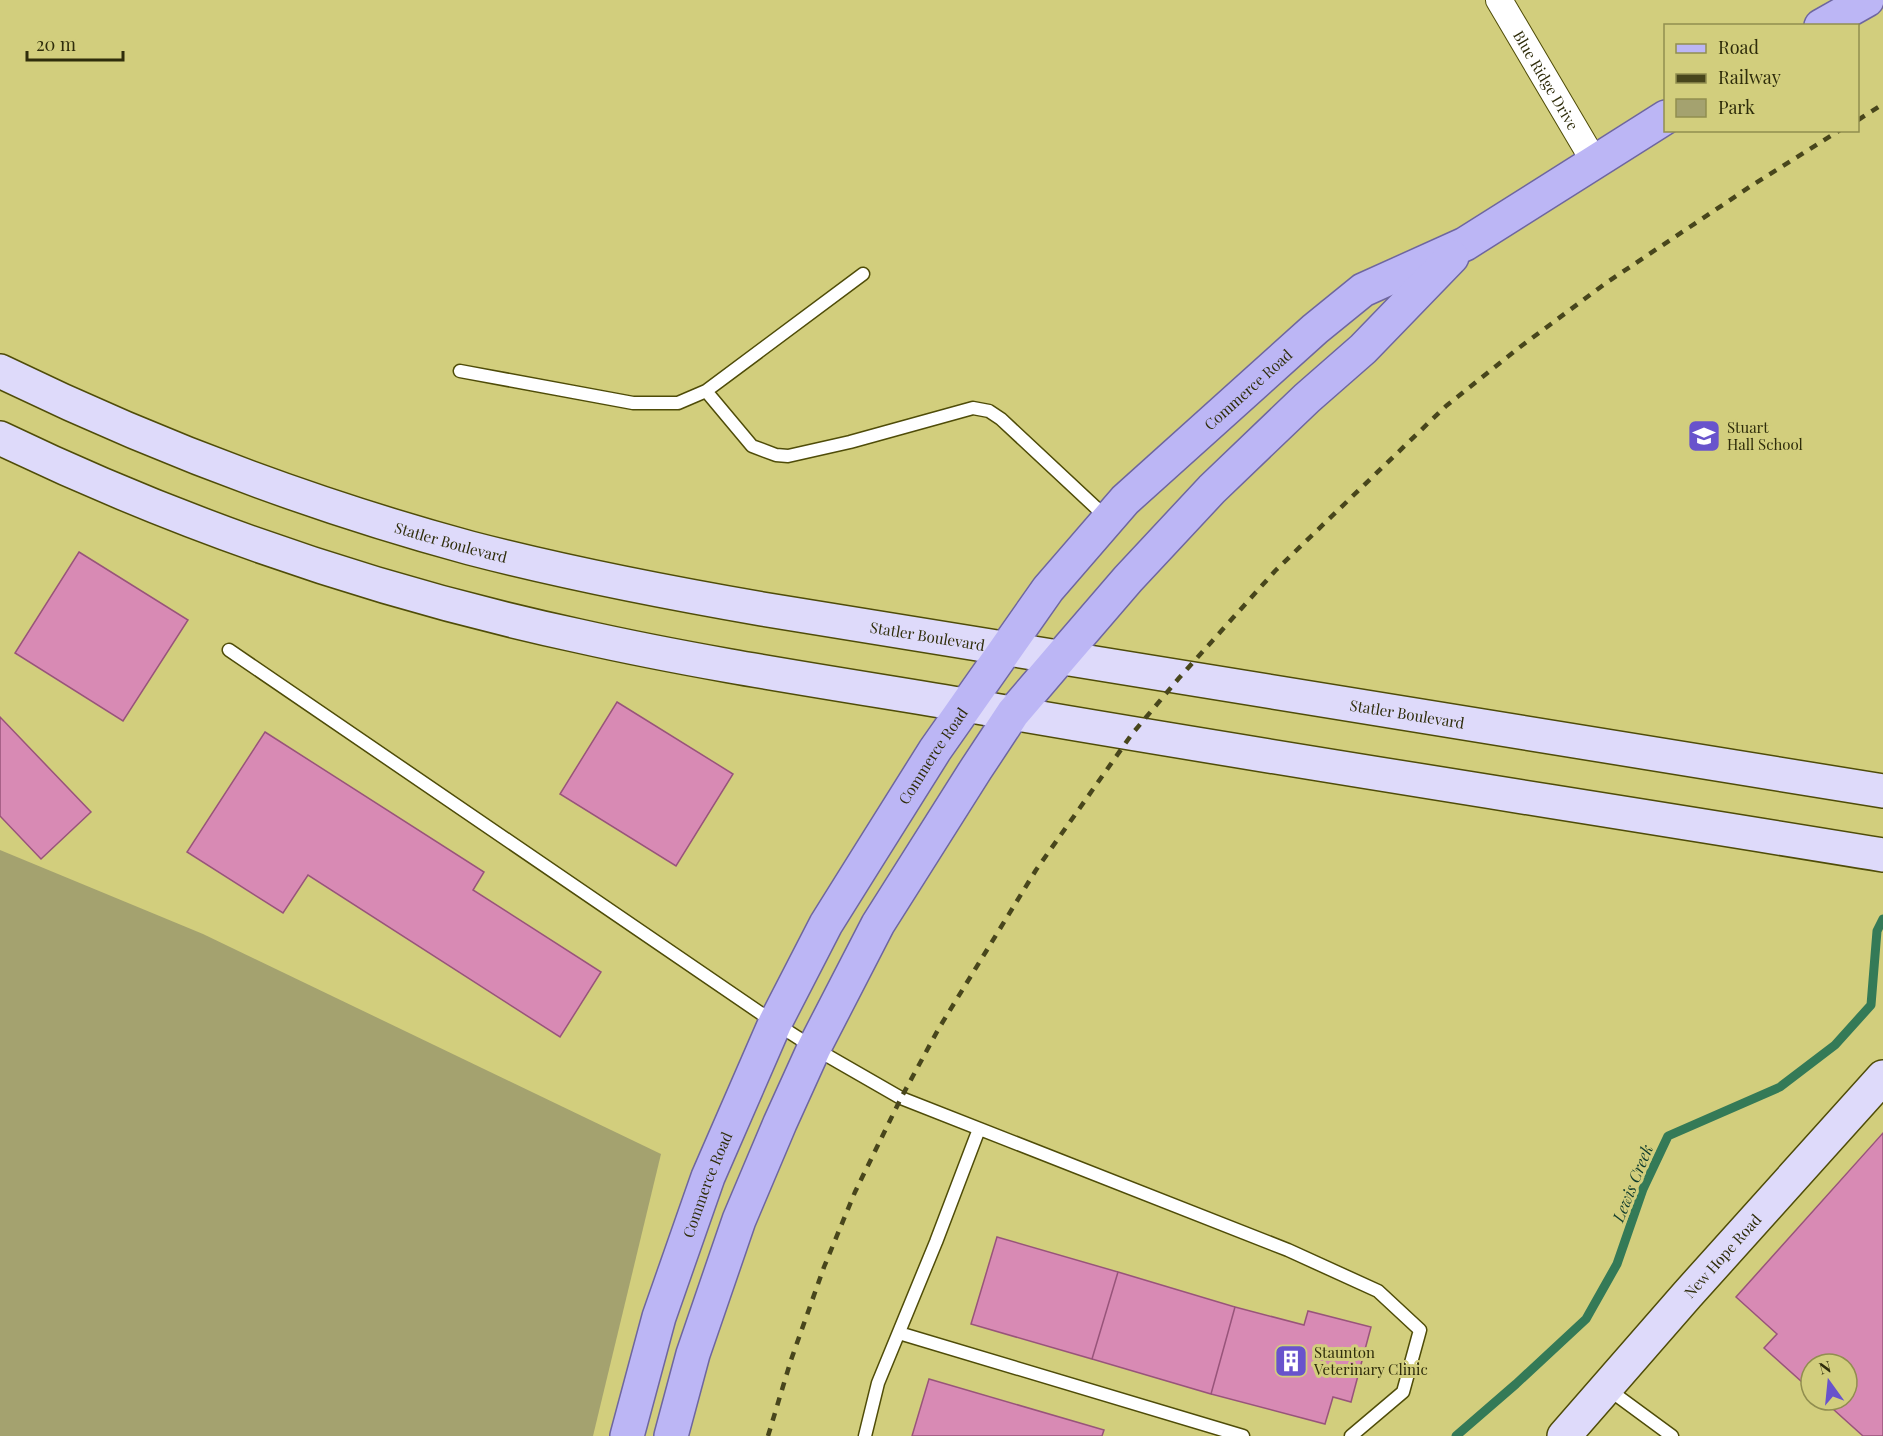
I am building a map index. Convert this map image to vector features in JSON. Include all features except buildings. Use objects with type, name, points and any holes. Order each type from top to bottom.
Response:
[{"type":"main road","points":[[1825,24],[1867,0]]},
{"type":"main road","name":"Commerce Road","points":[[627,1436],[659,1317],[708,1178],[775,1023],[838,906],[935,750],[1048,589],[1125,500],[1315,329],[1363,290],[1465,244],[1664,118]]},
{"type":"main road","name":"Commerce Road","points":[[671,1436],[693,1354],[739,1220],[814,1048],[878,924],[976,768],[1013,714],[1128,579],[1212,489],[1307,398],[1363,349],[1465,244]]},
{"type":"main road","name":"Statler Boulevard","points":[[0,371],[116,424],[244,476],[420,534],[523,561],[640,587],[762,609],[1868,789]]},
{"type":"main road","points":[[0,438],[86,478],[228,533],[315,563],[432,599],[574,635],[630,647],[1013,714],[1883,855]]},
{"type":"main road","name":"New Hope Road","points":[[1564,1436],[1883,1077]]},
{"type":"street","name":"Blue Ridge Drive","points":[[1499,0],[1594,161]]},
{"type":"lane","points":[[460,371],[633,403],[678,403],[706,391],[863,274]]},
{"type":"lane","points":[[706,391],[752,446],[776,455],[788,456],[850,442],[973,408],[989,411],[1028,442],[1108,519]]},
{"type":"lane","points":[[228,650],[775,1023],[901,1098],[1288,1250],[1378,1291],[1420,1330],[1403,1392],[1351,1436]]},
{"type":"lane","points":[[865,1436],[878,1383],[979,1129]]},
{"type":"lane","points":[[899,1333],[1243,1436]]},
{"type":"lane","points":[[1607,1388],[1672,1436]]},
{"type":"green space","points":[[0,850],[203,934],[661,1154],[593,1436],[0,1436]]},
{"type":"waterway","name":"Lewis Creek","points":[[1456,1436],[1586,1319],[1617,1264],[1643,1189],[1668,1136],[1780,1087],[1835,1045],[1871,1005],[1877,931],[1883,919]]},
{"type":"railway","points":[[1859,119],[1883,104]]},
{"type":"railway","points":[[768,1436],[791,1360],[824,1267],[855,1192],[901,1098],[939,1028],[1036,870],[1132,734],[1275,571],[1446,406],[1606,283],[1837,132]]},
{"type":"place","name":"Stuart Hall School","points":[[1704,436]]},
{"type":"place","name":"Staunton Veterinary Clinic","points":[[1291,1361]]}]
